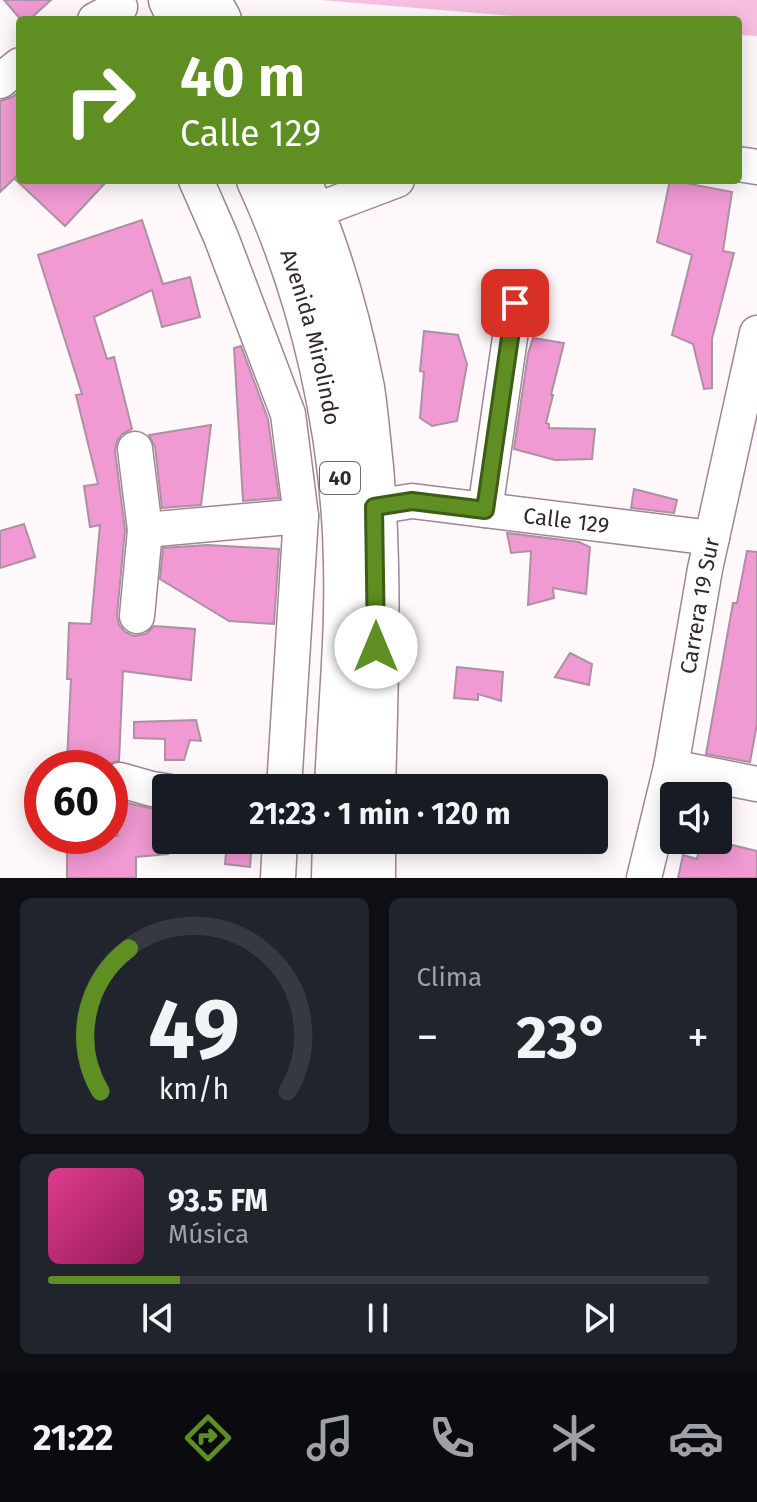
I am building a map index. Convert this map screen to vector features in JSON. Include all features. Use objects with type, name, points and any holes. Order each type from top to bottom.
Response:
[{"type":"main road","name":"Avenida Mirolindo","points":[[261,184],[278,220],[301,287],[320,362],[336,446],[346,562],[346,627],[338,774]]},
{"type":"main road","name":"Avenida Mirolindo","points":[[305,196],[334,274],[362,390],[374,507],[373,774]]},
{"type":"main road","points":[[334,878],[335,854]]},
{"type":"main road","points":[[373,854],[373,878]]},
{"type":"street","points":[[0,81],[16,68]]},
{"type":"street","points":[[198,184],[288,414],[301,516],[285,774]]},
{"type":"street","points":[[305,196],[374,184]]},
{"type":"street","points":[[485,510],[515,303]]},
{"type":"street","name":"Carrera 19 Sur","points":[[644,878],[671,767],[705,569],[757,333]]},
{"type":"street","points":[[135,449],[145,530],[137,616]]},
{"type":"street","name":"Calle 129","points":[[374,507],[412,501],[712,538]]},
{"type":"street","points":[[145,530],[301,516]]},
{"type":"street","points":[[671,767],[757,784]]},
{"type":"street","points":[[128,782],[152,789]]},
{"type":"street","points":[[278,878],[279,854]]},
{"type":"shaded area","points":[[321,0],[757,0],[757,36],[742,35],[742,16],[513,16]]},
{"type":"building","points":[[4,0],[51,0],[33,16],[18,16]]},
{"type":"building","points":[[16,94],[16,177],[0,192],[0,101]]},
{"type":"building","points":[[20,184],[104,184],[65,226]]},
{"type":"building","points":[[669,184],[691,184],[732,192],[723,251],[734,253],[712,339],[712,388],[704,389],[693,344],[672,335],[692,255],[657,242]]},
{"type":"building","points":[[142,220],[163,284],[190,277],[200,317],[162,327],[152,290],[94,317],[107,359],[114,357],[132,429],[122,434],[115,451],[125,530],[117,615],[119,625],[134,636],[146,634],[154,626],[195,629],[191,680],[123,671],[119,750],[68,750],[71,679],[67,679],[69,623],[91,624],[100,525],[90,527],[84,486],[98,484],[76,395],[82,394],[38,255]]},
{"type":"building","points":[[424,331],[458,335],[467,364],[457,421],[432,426],[420,418]]},
{"type":"building","points":[[533,338],[564,343],[546,423],[549,428],[595,429],[592,459],[555,460],[514,449]]},
{"type":"building","points":[[241,346],[268,419],[279,498],[243,501],[234,348]]},
{"type":"building","points":[[211,425],[201,505],[162,508],[155,447],[149,435]]},
{"type":"building","points":[[634,489],[677,500],[674,513],[631,508]]},
{"type":"building","points":[[24,524],[35,557],[0,568],[0,531]]},
{"type":"building","points":[[507,533],[579,542],[590,547],[586,594],[553,588],[554,598],[528,605],[531,551],[511,553]]},
{"type":"building","points":[[207,545],[279,549],[274,624],[229,621],[160,579],[163,548]]},
{"type":"building","points":[[747,551],[757,552],[757,724],[750,762],[706,754],[733,603],[737,603]]},
{"type":"building","points":[[570,653],[592,664],[589,685],[555,677]]},
{"type":"building","points":[[457,667],[503,672],[501,701],[478,694],[478,700],[454,698]]},
{"type":"building","points":[[196,720],[201,741],[190,740],[184,760],[165,760],[165,739],[134,738],[134,722]]},
{"type":"building","points":[[128,803],[152,809],[152,854],[168,854],[136,857],[136,878],[67,878],[67,854],[128,854]]},
{"type":"building","points":[[732,845],[757,851],[757,878],[678,878],[683,855],[697,859],[698,854],[732,854]]},
{"type":"building","points":[[226,854],[251,854],[250,867],[225,864]]},
{"type":"route","points":[[376,647],[374,507],[412,501],[485,510],[515,303]]}]
